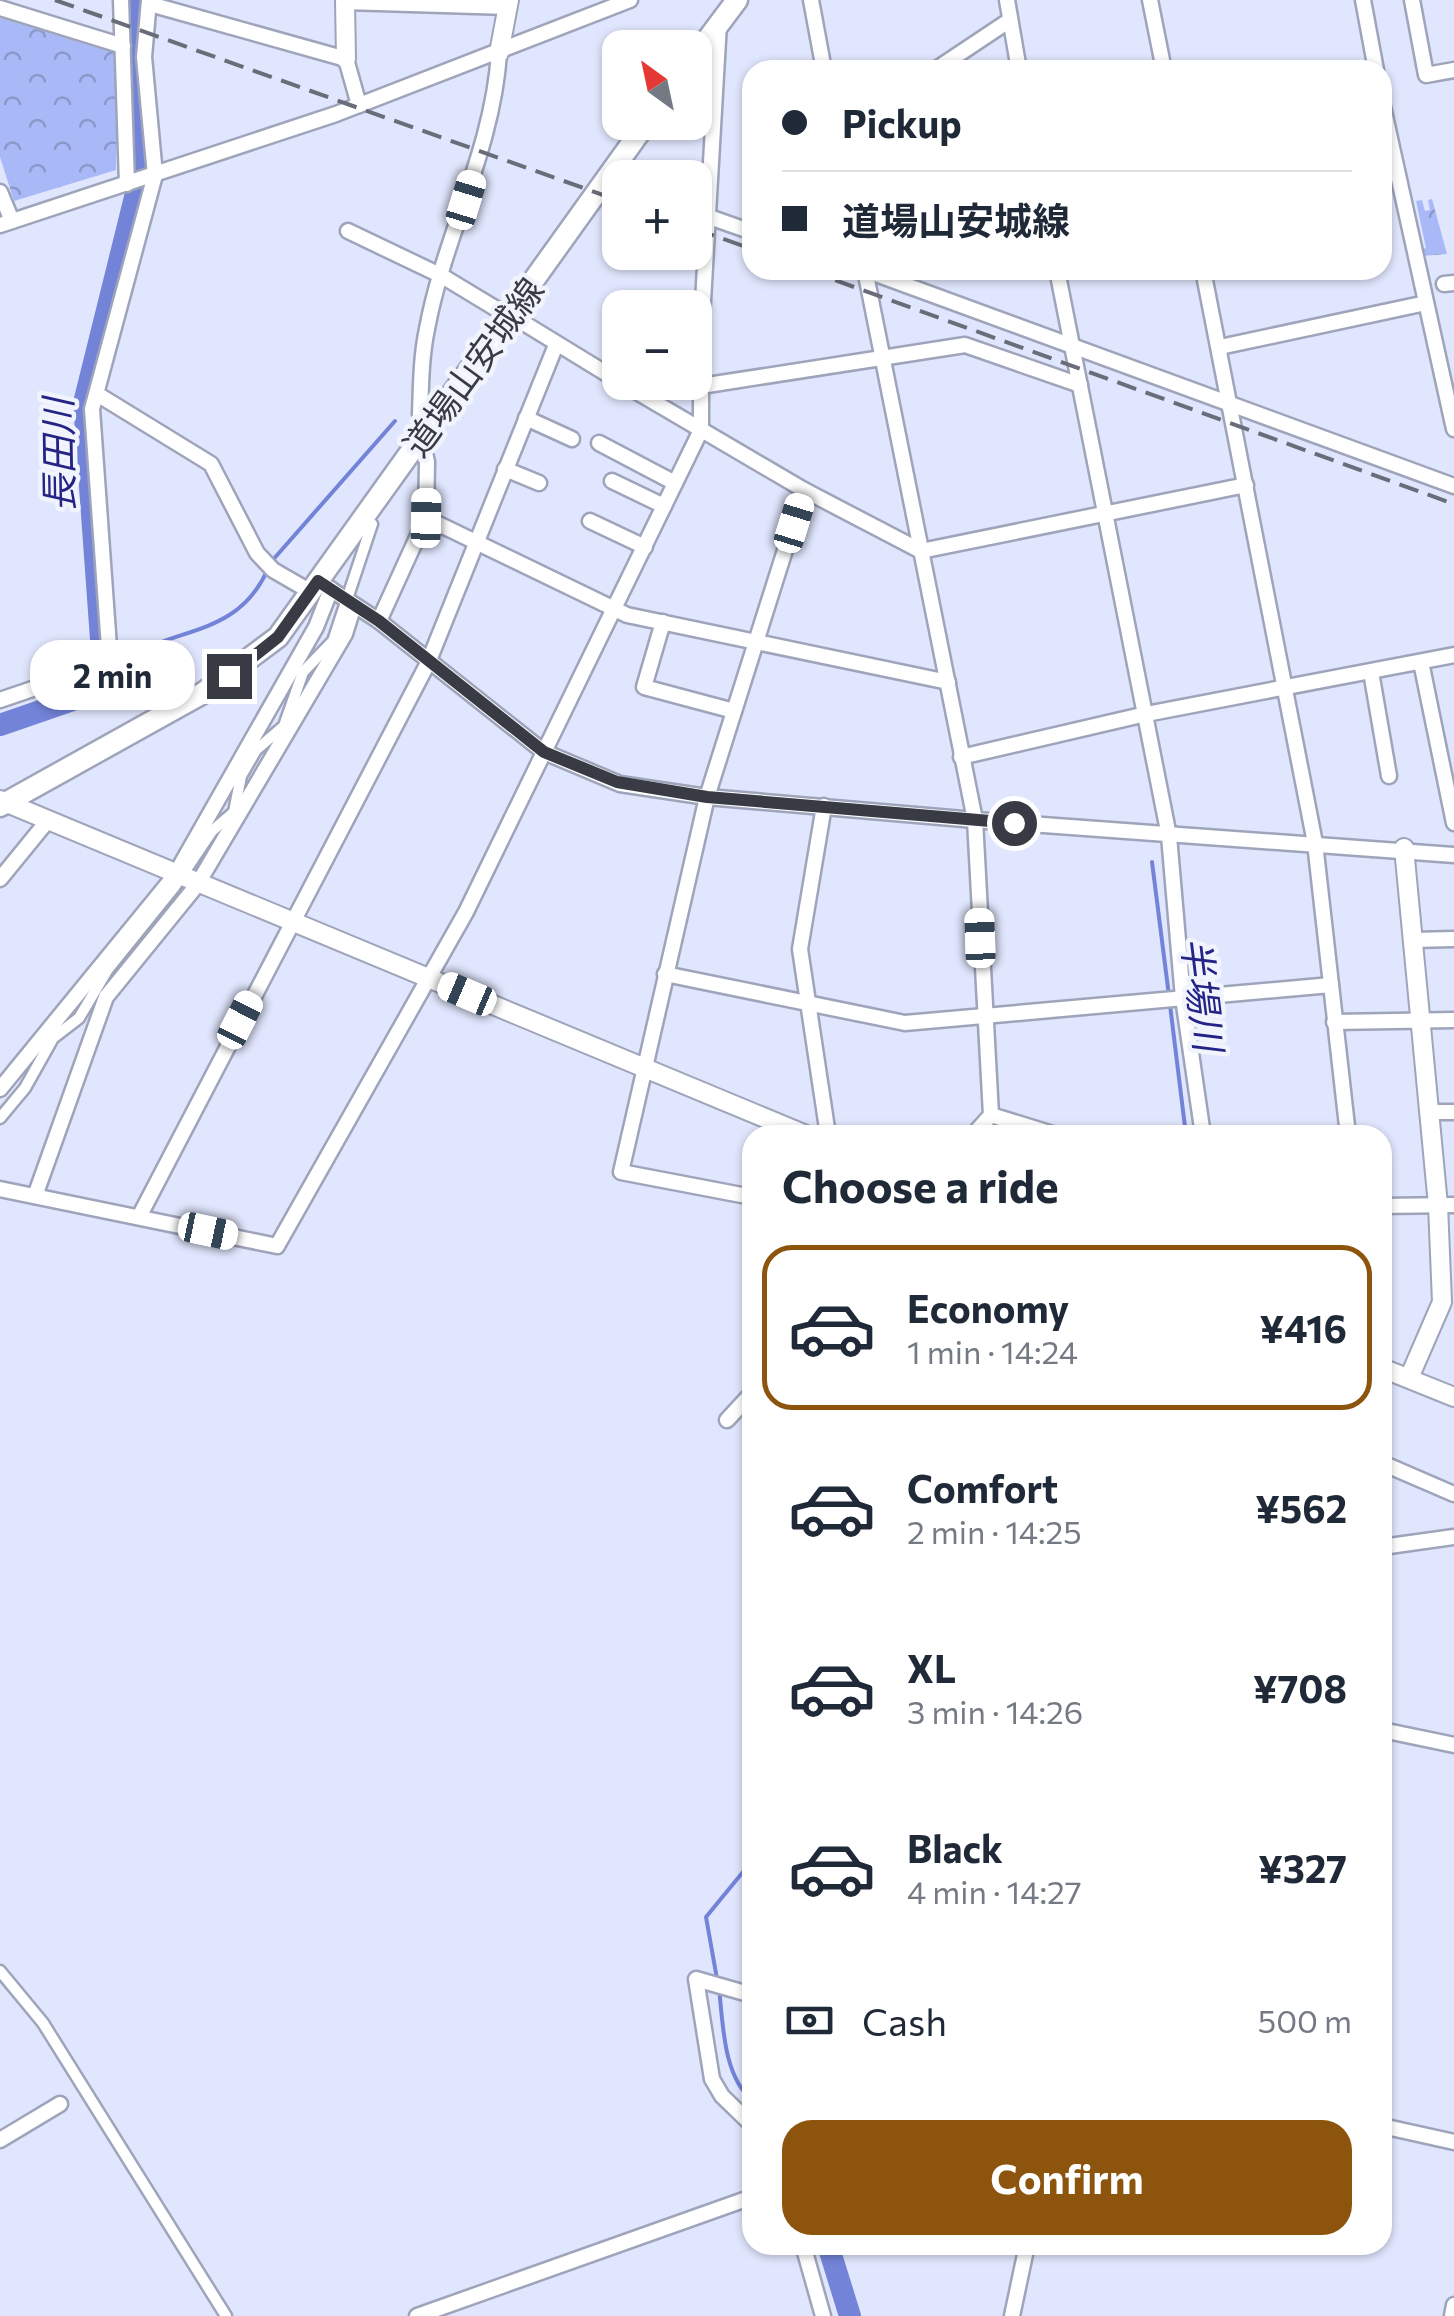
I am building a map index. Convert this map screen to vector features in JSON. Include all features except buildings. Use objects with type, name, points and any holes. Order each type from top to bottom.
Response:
[{"type":"main road","points":[[712,33],[737,0]]},
{"type":"main road","name":"道場山安城線","points":[[2,803],[203,693],[278,637],[320,588],[425,430],[602,193]]},
{"type":"street","points":[[121,0],[122,46],[141,180]]},
{"type":"street","points":[[0,192],[6,223],[359,105],[499,54],[630,0]]},
{"type":"street","points":[[811,0],[822,60]]},
{"type":"street","points":[[1007,0],[1017,60]]},
{"type":"street","points":[[1150,0],[1162,60]]},
{"type":"street","points":[[1363,0],[1374,60]]},
{"type":"street","points":[[1412,0],[1426,75],[1454,70]]},
{"type":"street","points":[[359,105],[346,59],[345,1],[509,4],[496,90],[424,350],[420,414],[427,462],[426,518],[379,621]]},
{"type":"street","points":[[110,661],[92,409],[141,180],[149,2],[346,59]]},
{"type":"street","points":[[0,8],[122,46]]},
{"type":"street","points":[[950,60],[1010,20]]},
{"type":"street","points":[[707,160],[719,23]]},
{"type":"street","points":[[1392,148],[1454,428]]},
{"type":"street","points":[[712,218],[742,229]]},
{"type":"street","points":[[348,231],[442,276],[602,372]]},
{"type":"street","points":[[867,280],[976,820],[982,1016],[991,1114],[982,1125]]},
{"type":"street","points":[[892,280],[1454,486]]},
{"type":"street","points":[[1060,280],[1168,836],[1183,998],[1202,1125]]},
{"type":"street","points":[[1205,280],[1233,405],[1316,842],[1347,1125]]},
{"type":"street","points":[[1220,347],[1426,303]]},
{"type":"street","points":[[712,384],[965,344],[1080,385]]},
{"type":"street","points":[[139,1217],[428,663],[556,345]]},
{"type":"street","points":[[97,394],[210,464],[269,565],[351,603],[379,621],[544,752],[620,784],[707,797],[976,820],[1168,836],[1404,848],[1454,855]]},
{"type":"street","points":[[650,400],[804,490],[921,551],[1246,485]]},
{"type":"street","points":[[0,1189],[277,1246],[431,978],[701,430],[701,400]]},
{"type":"street","points":[[526,418],[572,439]]},
{"type":"street","points":[[599,443],[675,483]]},
{"type":"street","points":[[505,468],[539,483]]},
{"type":"street","points":[[612,481],[664,506]]},
{"type":"street","points":[[742,1195],[620,1172],[707,797],[804,490]]},
{"type":"street","points":[[426,518],[614,610],[948,682]]},
{"type":"street","points":[[590,521],[645,547]]},
{"type":"street","points":[[35,1196],[106,997],[345,634],[372,524]]},
{"type":"street","points":[[0,1118],[24,1088],[53,1038],[78,1018],[108,969],[184,879],[316,627],[320,588]]},
{"type":"street","points":[[664,622],[644,688],[734,711]]},
{"type":"street","points":[[961,756],[1146,714],[1454,655]]},
{"type":"street","points":[[1421,662],[1454,823]]},
{"type":"street","points":[[0,700],[85,672]]},
{"type":"street","points":[[1372,672],[1389,776]]},
{"type":"street","points":[[2,803],[49,819],[184,879],[782,1125]]},
{"type":"street","points":[[824,806],[800,949],[827,1125]]},
{"type":"street","points":[[0,879],[49,819]]},
{"type":"street","points":[[1404,848],[1428,1112],[1446,1205],[1448,1304],[1409,1378]]},
{"type":"street","points":[[0,1089],[184,879]]},
{"type":"street","points":[[1412,940],[1454,939]]},
{"type":"street","points":[[665,974],[905,1023],[1330,985]]},
{"type":"street","points":[[1334,1022],[1454,1020]]},
{"type":"street","points":[[1428,1112],[1454,1112]]},
{"type":"street","points":[[991,1114],[1025,1125]]},
{"type":"street","points":[[1392,1206],[1446,1205]]},
{"type":"street","points":[[1392,1372],[1454,1397]]},
{"type":"street","points":[[727,1420],[742,1404]]},
{"type":"street","points":[[1392,1467],[1454,1494]]},
{"type":"street","points":[[1392,1545],[1454,1537]]},
{"type":"street","points":[[1392,1732],[1454,1745]]},
{"type":"street","points":[[0,1972],[42,2022],[226,2316]]},
{"type":"street","points":[[742,1991],[696,1979],[712,2078],[722,2096],[742,2115]]},
{"type":"street","points":[[0,2140],[60,2104]]},
{"type":"street","points":[[1392,2128],[1454,2142]]},
{"type":"street","points":[[417,2316],[742,2201]]},
{"type":"street","points":[[805,2255],[823,2316]]},
{"type":"street","points":[[1012,2316],[1025,2255]]},
{"type":"street","points":[[1452,2316],[1454,2305]]},
{"type":"green space","points":[[0,18],[118,54],[116,170],[14,201],[0,157]]},
{"type":"green space","points":[[1432,199],[1447,254],[1422,256],[1420,250],[1426,248],[1416,201],[1422,200],[1425,211],[1430,210],[1428,200]]},
{"type":"waterway","name":"長田川","points":[[0,725],[87,695],[104,681],[84,403],[143,165],[137,0]]},
{"type":"waterway","points":[[271,562],[395,421]]},
{"type":"waterway","points":[[104,681],[123,662],[145,649],[233,613],[252,596],[267,571]]},
{"type":"waterway","name":"半場川","points":[[1152,862],[1169,996]]},
{"type":"waterway","name":"半場川","points":[[1170,1005],[1185,1125]]},
{"type":"waterway","name":"半場川","points":[[717,1979],[706,1917],[742,1873]]},
{"type":"waterway","name":"半場川","points":[[719,1988],[730,2063],[742,2090]]},
{"type":"waterway","name":"半場川","points":[[831,2255],[850,2316]]},
{"type":"railway","points":[[55,0],[602,195]]},
{"type":"railway","points":[[712,235],[742,245]]},
{"type":"railway","points":[[835,280],[1454,504]]},
{"type":"route","points":[[229,676],[278,637],[318,581],[379,621],[544,752],[617,782],[707,797],[1014,823]]}]
